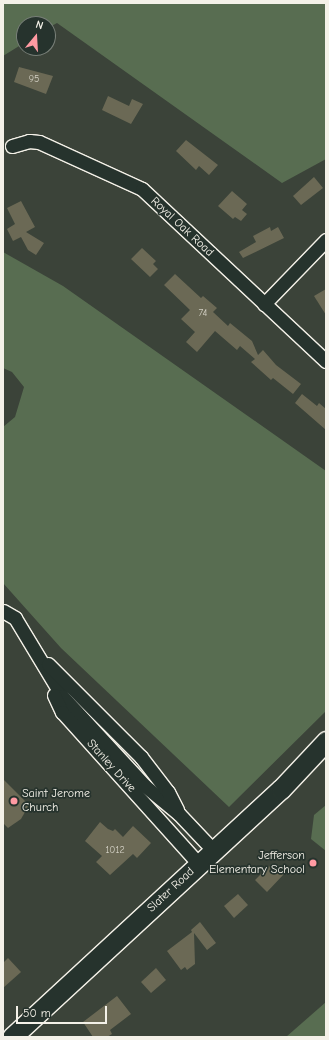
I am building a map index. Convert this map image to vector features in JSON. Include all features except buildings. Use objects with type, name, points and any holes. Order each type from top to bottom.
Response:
[{"type":"main road","name":"Slater Road","points":[[12,1037],[281,789],[326,741]]},
{"type":"street","name":"Royal Oak Road","points":[[12,146],[28,141],[39,142],[142,189],[326,361]]},
{"type":"street","points":[[264,304],[326,240]]},
{"type":"street","name":"Stanley Drive","points":[[3,611],[15,618],[40,657],[62,696],[144,786],[179,814],[214,851]]},
{"type":"street","name":"Stanley Drive","points":[[40,657],[48,684],[62,712],[199,864]]},
{"type":"green space","points":[[3,3],[326,3],[326,159],[282,183],[56,24],[56,16],[16,16],[16,48],[3,56]]},
{"type":"green space","points":[[3,252],[63,286],[326,471],[326,711],[229,807],[61,648],[3,583],[3,427],[15,417],[24,387],[12,372],[3,368]]},
{"type":"green space","points":[[326,805],[326,851],[311,839],[314,815]]},
{"type":"green space","points":[[326,1002],[326,1037],[286,1037]]},
{"type":"place","name":"Saint Jerome Church","points":[[14,801]]},
{"type":"place","name":"Jefferson Elementary School","points":[[313,863]]}]
